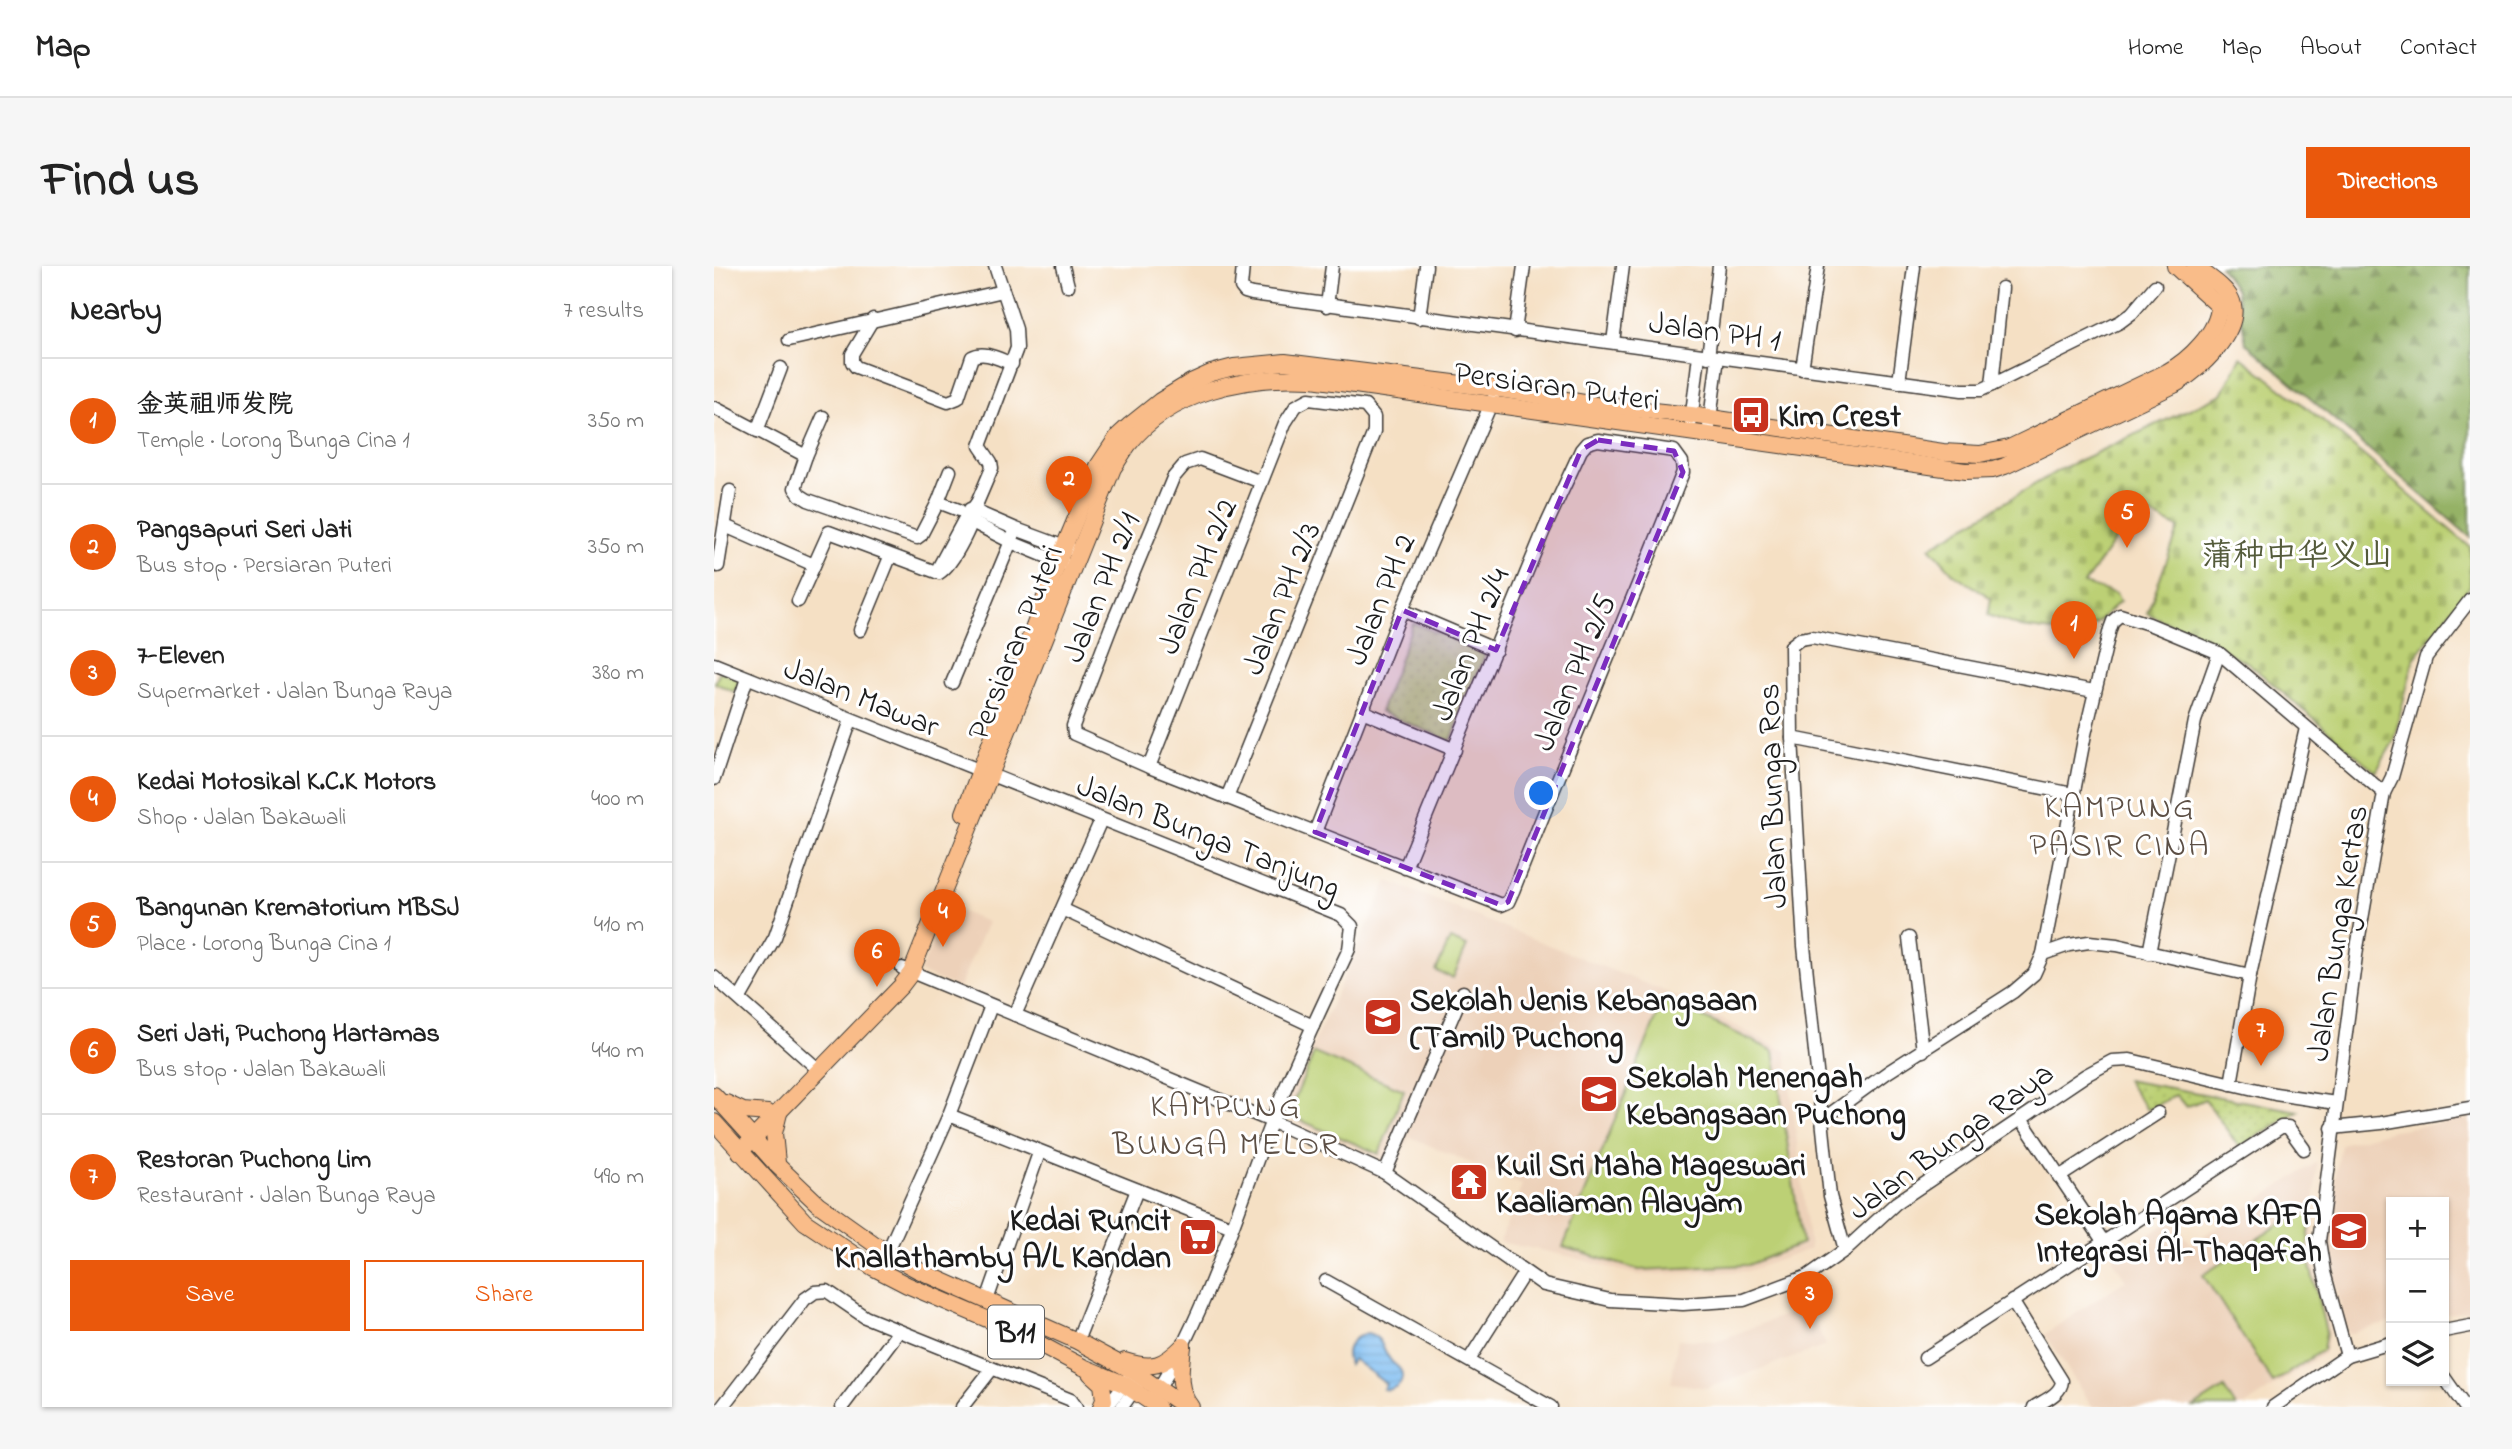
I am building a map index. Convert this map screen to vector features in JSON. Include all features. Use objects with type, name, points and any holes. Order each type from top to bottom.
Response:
[{"type":"main road","name":"Persiaran Puteri","points":[[1493,396],[1709,417],[1942,452],[1980,454],[2009,448],[2177,367],[2217,322],[2219,306],[2175,266]]},
{"type":"main road","name":"Persiaran Puteri","points":[[738,1150],[901,986],[932,900],[985,773],[1069,557],[1098,466],[1118,436],[1160,401],[1191,382],[1234,367],[1285,362],[1708,435],[1965,471],[1993,470],[2175,385],[2204,362],[2232,324],[2232,300],[2195,266]]},
{"type":"main road","points":[[716,1097],[743,1111],[774,1112],[774,1145],[778,1165]]},
{"type":"main road","name":"B11","points":[[716,1097],[818,1205],[887,1253],[918,1270],[1077,1341],[1093,1350],[1156,1400],[1185,1407]]},
{"type":"main road","name":"B11","points":[[714,1122],[805,1222],[874,1268],[1015,1331],[1083,1367],[1133,1381]]},
{"type":"main road","points":[[1093,1350],[1140,1366],[1156,1366],[1169,1360],[1183,1346]]},
{"type":"main road","points":[[1183,1346],[1180,1382],[1182,1396],[1191,1407]]},
{"type":"main road","points":[[1083,1367],[1102,1384],[1104,1400],[1101,1407]]},
{"type":"street","points":[[798,601],[829,532],[939,573],[949,565],[970,512],[992,468],[980,446],[1017,348],[1017,329],[995,266]]},
{"type":"street","points":[[1063,266],[1068,286]]},
{"type":"street","name":"Jalan PH 1","points":[[1243,266],[1241,287],[1252,295],[1962,390],[1981,390],[2120,322],[2132,313],[2155,286]]},
{"type":"street","points":[[1327,306],[1332,266]]},
{"type":"street","points":[[1419,318],[1426,266]]},
{"type":"street","points":[[1515,331],[1524,266]]},
{"type":"street","points":[[1613,342],[1623,266]]},
{"type":"street","points":[[1708,435],[1709,356],[1719,266]]},
{"type":"street","points":[[1802,369],[1818,266]]},
{"type":"street","points":[[1899,382],[1914,267]]},
{"type":"street","points":[[1992,385],[2002,288]]},
{"type":"street","points":[[789,340],[873,319],[1003,292]]},
{"type":"street","points":[[873,319],[852,355],[852,362],[856,367],[948,402],[958,398],[975,354],[984,354],[1012,364]]},
{"type":"street","points":[[1690,432],[1691,415],[1709,356]]},
{"type":"street","points":[[757,431],[781,368]]},
{"type":"street","name":"Jalan PH 2","points":[[1315,832],[1402,610],[1493,396]]},
{"type":"street","name":"Jalan PH 2/3","points":[[1227,798],[1374,432],[1374,417],[1365,406],[1309,399],[1296,406]]},
{"type":"street","name":"Jalan PH 2/2","points":[[1149,767],[1285,423],[1296,406]]},
{"type":"street","points":[[715,408],[806,456]]},
{"type":"street","points":[[823,417],[795,488],[800,495],[820,504],[917,538],[938,502],[950,471]]},
{"type":"street","name":"Jalan PH 2/5","points":[[1405,868],[1501,905],[1508,902],[1683,472],[1682,462],[1674,451],[1598,440],[1587,443]]},
{"type":"street","name":"Jalan PH 2/4","points":[[1405,868],[1544,530],[1581,450],[1587,443]]},
{"type":"street","name":"Jalan PH 2/1","points":[[1149,767],[1074,734],[1073,726],[1111,626],[1172,478],[1185,464],[1200,459],[1261,482]]},
{"type":"street","points":[[718,566],[730,491]]},
{"type":"street","points":[[938,502],[970,512],[1014,536],[1069,557]]},
{"type":"street","points":[[726,526],[814,565]]},
{"type":"street","points":[[952,683],[1014,536]]},
{"type":"street","points":[[860,631],[890,556]]},
{"type":"street","points":[[2384,793],[2392,777],[2417,681],[2426,657],[2470,600]]},
{"type":"street","points":[[1402,610],[1496,650]]},
{"type":"street","name":"Jalan Bunga Kertas","points":[[2094,691],[2113,621],[2120,615],[2152,625],[2219,653],[2384,793],[2357,948],[2319,1241],[2324,1272],[2347,1356]]},
{"type":"street","name":"Jalan Bunga Ros","points":[[1845,1250],[1830,1196],[1804,946],[1792,738],[1791,646],[1800,639],[1812,637],[2094,691]]},
{"type":"street","points":[[2149,953],[2196,721],[2219,653]]},
{"type":"street","name":"Jalan Mawar","points":[[714,664],[985,773]]},
{"type":"street","points":[[714,779],[747,678]]},
{"type":"street","points":[[1823,1119],[1888,1072],[2013,992],[2034,974],[2043,954],[2094,691]]},
{"type":"street","points":[[1362,711],[1455,750]]},
{"type":"street","points":[[740,998],[775,937],[851,720]]},
{"type":"street","points":[[2231,1084],[2250,975],[2306,728]]},
{"type":"street","points":[[1792,738],[2073,793]]},
{"type":"street","points":[[1149,767],[1405,868]]},
{"type":"street","name":"Jalan Bunga Tanjung","points":[[985,773],[1341,915],[1348,920],[1353,932],[1349,948],[1271,1122],[1183,1346],[1156,1400]]},
{"type":"street","points":[[1015,1015],[1101,820]]},
{"type":"street","points":[[1063,910],[1313,1026]]},
{"type":"street","points":[[1909,938],[1923,1051]]},
{"type":"street","points":[[2043,954],[2090,942],[2250,975]]},
{"type":"street","name":"Jalan Bunga Raya","points":[[906,971],[1271,1122],[1385,1173],[1544,1285],[1610,1300],[1683,1304],[1744,1300],[1808,1276],[1845,1250],[1896,1203],[2086,1075],[2112,1061],[2130,1060],[2231,1084],[2336,1103]]},
{"type":"street","points":[[714,977],[817,1068]]},
{"type":"street","points":[[1385,1173],[1463,992]]},
{"type":"street","points":[[887,1253],[949,1115],[991,1006]]},
{"type":"street","points":[[2332,1128],[2470,1108]]},
{"type":"street","points":[[2059,1177],[2158,1113]]},
{"type":"street","points":[[949,1115],[1039,1153],[1232,1227]]},
{"type":"street","points":[[2021,1119],[2103,1241]]},
{"type":"street","points":[[1925,1358],[2281,1127],[2288,1126],[2304,1149]]},
{"type":"street","points":[[987,1300],[1039,1153]]},
{"type":"street","points":[[1077,1341],[1137,1190]]},
{"type":"street","points":[[1469,1360],[1524,1273]]},
{"type":"street","points":[[1326,1281],[1551,1407]]},
{"type":"street","points":[[722,1407],[805,1299],[815,1292],[827,1292],[864,1317],[1071,1400],[1076,1407]]},
{"type":"street","points":[[2012,1301],[2062,1381],[2062,1387],[2058,1391],[2034,1407]]},
{"type":"street","points":[[2449,1330],[2470,1326]]},
{"type":"street","points":[[842,1407],[899,1331]]},
{"type":"street","points":[[2273,1407],[2347,1356],[2386,1344]]},
{"type":"street","points":[[962,1407],[991,1370]]},
{"type":"street","points":[[1107,1407],[1133,1381]]},
{"type":"street","points":[[1122,1407],[1133,1381]]},
{"type":"street","points":[[2449,1384],[2465,1407]]},
{"type":"highlighted area","points":[[1598,440],[1674,451],[1683,472],[1508,902],[1501,905],[1315,832],[1402,610],[1496,650],[1581,450]]},
{"type":"shaded area","name":"Sekolah Menengah Kebangsaan Puchong","points":[[1388,881],[1669,993],[1786,1051],[1810,1249],[1748,1271],[1637,1275],[1569,1256],[1500,1242],[1522,1185],[1410,1137],[1395,1167],[1380,1158],[1280,1116]]},
{"type":"shaded area","points":[[947,906],[987,922],[959,988],[920,972]]},
{"type":"shaded area","points":[[2470,1119],[2470,1311],[2449,1313],[2449,1197],[2386,1197],[2386,1323],[2348,1334],[2327,1248],[2329,1213],[2341,1144],[2393,1130]]},
{"type":"shaded area","points":[[2317,1162],[2311,1256],[2329,1332],[2325,1353],[2243,1407],[2092,1407],[2045,1334],[2126,1280],[2112,1258],[2173,1220],[2191,1244]]},
{"type":"shaded area","points":[[1808,1306],[1826,1346],[1707,1388],[1671,1383],[1678,1339],[1717,1341]]},
{"type":"green space","points":[[2220,266],[2470,266],[2470,537],[2246,343],[2236,290]]},
{"type":"green space","name":"蒲种中华义山","points":[[2241,357],[2320,418],[2470,547],[2470,586],[2414,659],[2393,742],[2376,772],[2247,662],[2147,613],[2179,528],[2137,508],[2084,584],[2116,594],[2120,601],[2096,624],[2060,632],[2021,627],[1988,615],[1991,598],[1954,574],[1930,547],[2059,470],[2222,394]]},
{"type":"green space","points":[[1413,623],[1486,652],[1451,741],[1380,712]]},
{"type":"green space","points":[[720,671],[740,680],[734,692],[715,683]]},
{"type":"green space","points":[[1450,939],[1467,946],[1453,978],[1436,971]]},
{"type":"green space","points":[[1664,999],[1774,1051],[1802,1244],[1748,1265],[1639,1270],[1563,1247]]},
{"type":"green space","points":[[1314,1053],[1404,1090],[1379,1154],[1288,1115]]},
{"type":"green space","points":[[2126,1080],[2298,1111],[2239,1147],[2205,1099],[2186,1107],[2176,1095],[2147,1110]]},
{"type":"green space","points":[[2311,1214],[2307,1253],[2326,1332],[2323,1350],[2273,1383],[2203,1275],[2283,1222]]},
{"type":"green space","points":[[2224,1388],[2236,1407],[2194,1407]]},
{"type":"water","points":[[1367,1333],[1380,1341],[1401,1372],[1401,1381],[1393,1388],[1383,1389],[1386,1384],[1353,1359],[1349,1365],[1347,1354],[1350,1344]]},
{"type":"place","name":"Kim Crest","points":[[1751,415]]},
{"type":"place","name":"Pangsapuri Seri Jati","points":[[1069,514]]},
{"type":"place","name":"Bangunan Krematorium MBSJ","points":[[2127,548]]},
{"type":"place","name":"金英祖师发院","points":[[2074,659]]},
{"type":"place","name":"Kedai Motosikal K.C.K Motors","points":[[943,947]]},
{"type":"place","name":"Seri Jati, Puchong Hartamas","points":[[877,987]]},
{"type":"place","name":"Sekolah Jenis Kebangsaan (Tamil) Puchong","points":[[1383,1017]]},
{"type":"place","name":"Restoran Puchong Lim","points":[[2261,1066]]},
{"type":"place","name":"Sekolah Menengah Kebangsaan Puchong","points":[[1599,1094]]},
{"type":"place","name":"Kuil Sri Maha Mageswari Kaaliaman Alayam","points":[[1469,1182]]},
{"type":"place","name":"Sekolah Agama KAFA Integrasi Al-Thaqafah","points":[[2349,1231]]},
{"type":"place","name":"Kedai Runcit Knallathamby A/L Kandan","points":[[1198,1237]]},
{"type":"place","name":"7-Eleven","points":[[1810,1329]]},
{"type":"district","name":"KAMPUNG PASIR CINA","points":[[2120,824]]},
{"type":"district","name":"KAMPUNG BUNGA MELOR","points":[[1226,1123]]}]
